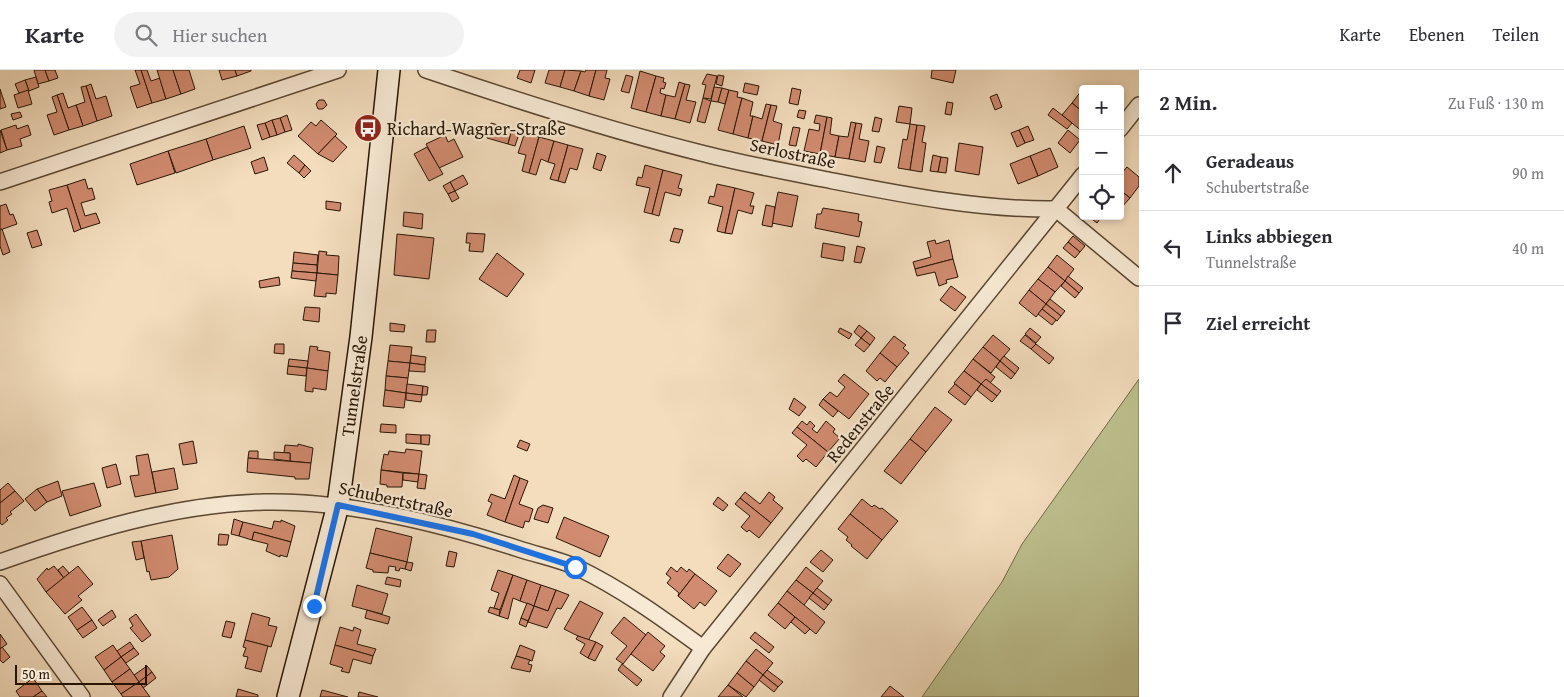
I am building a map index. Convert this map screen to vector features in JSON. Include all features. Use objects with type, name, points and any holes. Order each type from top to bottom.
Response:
[{"type":"street","points":[[0,182],[338,70]]},
{"type":"street","name":"Tunnelstraße","points":[[288,697],[338,505],[361,337],[389,70]]},
{"type":"street","name":"Serlostraße","points":[[426,70],[530,105],[705,154],[872,189],[947,201],[1021,209],[1056,209]]},
{"type":"street","points":[[1124,124],[1139,105]]},
{"type":"street","name":"Redenstraße","points":[[671,697],[704,648],[1079,180]]},
{"type":"street","points":[[1056,209],[1139,278]]},
{"type":"street","name":"Schubertstraße","points":[[0,562],[67,538],[164,513],[263,502],[338,505],[473,534],[575,567],[638,601],[704,648]]},
{"type":"street","points":[[0,584],[82,697]]},
{"type":"green space","points":[[1139,379],[1139,697],[922,697],[1002,582],[1022,544]]},
{"type":"building","points":[[34,70],[45,70],[49,81],[38,84]]},
{"type":"building","points":[[45,70],[55,70],[58,78],[49,81]]},
{"type":"building","points":[[135,70],[141,70],[152,103],[137,108],[130,87],[140,84]]},
{"type":"building","points":[[141,70],[147,70],[151,81],[160,78],[166,99],[152,103]]},
{"type":"building","points":[[157,70],[173,70],[181,94],[166,99]]},
{"type":"building","points":[[173,70],[189,70],[195,89],[181,94]]},
{"type":"building","points":[[219,70],[235,70],[237,76],[222,80]]},
{"type":"building","points":[[235,70],[251,70],[251,71],[237,76]]},
{"type":"building","points":[[520,70],[535,70],[531,83],[517,78]]},
{"type":"building","points":[[549,70],[565,70],[560,87],[545,83]]},
{"type":"building","points":[[565,70],[581,71],[574,91],[560,87]]},
{"type":"building","points":[[586,70],[596,70],[589,96],[574,91],[581,71],[585,72]]},
{"type":"building","points":[[596,70],[607,70],[605,78],[610,79],[604,100],[589,96]]},
{"type":"building","points":[[932,70],[956,70],[953,83],[931,78]]},
{"type":"building","points":[[640,71],[656,76],[646,112],[631,108]]},
{"type":"building","points":[[707,74],[717,76],[711,99],[703,98],[706,85],[702,84]]},
{"type":"building","points":[[626,75],[633,77],[629,93],[621,91]]},
{"type":"building","points":[[718,75],[724,76],[722,86],[716,84]]},
{"type":"building","points":[[656,76],[664,78],[663,82],[666,83],[664,89],[661,88],[660,93],[666,95],[661,116],[646,112]]},
{"type":"building","points":[[36,77],[39,87],[29,91],[25,80]]},
{"type":"building","points":[[25,80],[29,91],[19,93],[15,84]]},
{"type":"building","points":[[679,82],[685,84],[675,119],[661,116],[666,95],[675,97]]},
{"type":"building","points":[[745,83],[759,86],[757,95],[743,92]]},
{"type":"building","points":[[91,84],[96,99],[106,96],[112,116],[97,121],[86,86]]},
{"type":"building","points":[[685,84],[690,85],[686,100],[696,102],[690,123],[675,119]]},
{"type":"building","points":[[86,86],[97,121],[83,126],[76,105],[85,102],[81,87]]},
{"type":"building","points":[[714,87],[722,88],[718,102],[711,101]]},
{"type":"building","points":[[722,88],[729,90],[725,104],[718,102]]},
{"type":"building","points":[[792,88],[801,90],[798,105],[789,103]]},
{"type":"building","points":[[0,89],[6,107],[0,109]]},
{"type":"building","points":[[28,90],[32,104],[18,108],[14,95]]},
{"type":"building","points":[[729,90],[738,92],[737,97],[742,98],[733,134],[718,130]]},
{"type":"building","points":[[63,93],[68,108],[76,105],[83,126],[69,130],[57,95]]},
{"type":"building","points":[[997,94],[1002,107],[995,110],[990,97]]},
{"type":"building","points":[[1079,94],[1079,109],[1072,103]]},
{"type":"building","points":[[57,95],[69,130],[54,135],[47,115],[57,112],[52,97]]},
{"type":"building","points":[[703,98],[711,101],[705,123],[697,121]]},
{"type":"building","points":[[742,98],[753,102],[750,116],[753,116],[748,138],[733,134]]},
{"type":"building","points":[[319,100],[324,100],[327,105],[323,109],[318,109],[316,104]]},
{"type":"building","points":[[947,102],[953,103],[951,115],[945,114]]},
{"type":"building","points":[[1072,103],[1079,109],[1079,129],[1062,115]]},
{"type":"building","points":[[766,104],[771,105],[762,141],[748,138],[753,116],[762,119]]},
{"type":"building","points":[[771,105],[777,106],[773,121],[782,124],[778,145],[762,141]]},
{"type":"building","points":[[899,106],[912,108],[910,124],[896,122]]},
{"type":"building","points":[[1053,108],[1072,123],[1067,129],[1048,115]]},
{"type":"building","points":[[799,110],[806,111],[804,119],[797,117]]},
{"type":"building","points":[[20,112],[22,117],[13,120],[11,114]]},
{"type":"building","points":[[287,115],[292,130],[285,132],[280,118]]},
{"type":"building","points":[[816,115],[827,117],[820,154],[804,151],[809,129],[819,131],[820,124],[814,123]]},
{"type":"building","points":[[827,117],[832,118],[830,134],[839,136],[835,157],[820,154]]},
{"type":"building","points":[[875,117],[882,119],[879,132],[872,131]]},
{"type":"building","points":[[280,118],[285,132],[277,135],[272,120]]},
{"type":"building","points":[[272,120],[277,135],[270,137],[265,123]]},
{"type":"building","points":[[321,120],[337,134],[318,154],[298,136],[311,122],[316,126]]},
{"type":"building","points":[[851,122],[856,123],[849,159],[835,157],[839,136],[848,137]]},
{"type":"building","points":[[265,123],[270,137],[262,140],[257,125]]},
{"type":"building","points":[[491,123],[512,129],[508,144],[487,138]]},
{"type":"building","points":[[856,123],[862,124],[859,139],[869,141],[865,162],[849,159]]},
{"type":"building","points":[[910,124],[917,125],[910,170],[898,168],[903,139],[907,140]]},
{"type":"building","points":[[16,125],[17,129],[28,125],[31,135],[20,139],[22,146],[7,150],[1,130]]},
{"type":"building","points":[[917,125],[925,126],[922,142],[926,143],[922,172],[910,170]]},
{"type":"building","points":[[244,126],[251,148],[213,160],[206,139]]},
{"type":"building","points":[[1028,126],[1034,140],[1025,143],[1019,130]]},
{"type":"building","points":[[793,127],[800,128],[796,146],[789,145]]},
{"type":"building","points":[[512,129],[520,131],[515,146],[508,144]]},
{"type":"building","points":[[0,130],[7,150],[0,153]]},
{"type":"building","points":[[1019,130],[1025,143],[1017,147],[1011,133]]},
{"type":"building","points":[[1068,130],[1079,139],[1070,153],[1058,143]]},
{"type":"building","points":[[525,132],[539,137],[529,173],[522,171],[526,155],[518,153]]},
{"type":"building","points":[[445,135],[448,142],[454,139],[463,157],[439,168],[426,144]]},
{"type":"building","points":[[335,136],[347,147],[333,162],[318,154]]},
{"type":"building","points":[[539,137],[554,141],[548,162],[541,159],[536,175],[529,173]]},
{"type":"building","points":[[206,139],[213,160],[176,173],[168,151]]},
{"type":"building","points":[[554,141],[568,145],[558,181],[550,179],[555,164],[548,162]]},
{"type":"building","points":[[959,143],[983,147],[979,175],[955,171]]},
{"type":"building","points":[[568,145],[583,149],[577,170],[570,168],[565,183],[558,181]]},
{"type":"building","points":[[877,146],[885,148],[881,163],[874,162]]},
{"type":"building","points":[[427,147],[443,174],[429,181],[414,154]]},
{"type":"building","points":[[1050,148],[1058,167],[1038,176],[1030,156]]},
{"type":"building","points":[[168,151],[175,173],[137,185],[130,164]]},
{"type":"building","points":[[597,153],[606,156],[601,171],[593,168]]},
{"type":"building","points":[[294,155],[305,165],[299,173],[287,163]]},
{"type":"building","points":[[933,155],[941,157],[938,172],[930,171]]},
{"type":"building","points":[[1030,156],[1038,176],[1018,184],[1010,164]]},
{"type":"building","points":[[264,157],[268,170],[255,174],[251,162]]},
{"type":"building","points":[[941,157],[948,158],[946,173],[938,172]]},
{"type":"building","points":[[305,165],[311,171],[304,178],[299,173]]},
{"type":"building","points":[[645,165],[663,170],[652,214],[644,212],[650,188],[636,185],[638,177],[642,178]]},
{"type":"building","points":[[1127,167],[1139,177],[1139,186],[1130,198],[1124,193],[1124,170]]},
{"type":"building","points":[[663,170],[682,175],[678,188],[682,189],[680,196],[665,192],[659,216],[652,214]]},
{"type":"building","points":[[463,175],[468,184],[455,191],[450,182]]},
{"type":"building","points":[[85,179],[88,189],[92,188],[95,199],[81,203],[85,216],[96,213],[100,223],[81,229],[67,185]]},
{"type":"building","points":[[450,182],[455,191],[448,194],[443,186]]},
{"type":"building","points":[[717,184],[735,188],[725,233],[717,231],[723,207],[708,203],[710,196],[714,197]]},
{"type":"building","points":[[67,185],[81,229],[74,232],[67,208],[52,213],[49,202],[52,201],[49,190]]},
{"type":"building","points":[[735,188],[754,193],[750,206],[754,206],[752,214],[738,210],[732,234],[725,233]]},
{"type":"building","points":[[455,191],[459,198],[452,202],[448,194]]},
{"type":"building","points":[[778,192],[798,196],[792,227],[772,223]]},
{"type":"building","points":[[1124,193],[1130,198],[1124,205]]},
{"type":"building","points":[[326,201],[341,203],[340,211],[326,209]]},
{"type":"building","points":[[6,204],[10,215],[13,214],[17,224],[0,230],[0,206]]},
{"type":"building","points":[[766,205],[775,207],[772,227],[762,225]]},
{"type":"building","points":[[823,208],[859,214],[858,221],[862,222],[859,237],[815,228],[817,214],[821,214]]},
{"type":"building","points":[[404,212],[423,214],[422,229],[403,226]]},
{"type":"building","points":[[674,228],[683,230],[679,243],[670,241]]},
{"type":"building","points":[[2,229],[10,252],[3,255],[0,246],[0,230]]},
{"type":"building","points":[[37,230],[42,245],[32,248],[27,233]]},
{"type":"building","points":[[467,233],[485,234],[483,252],[469,251],[470,243],[466,243]]},
{"type":"building","points":[[397,234],[434,238],[429,279],[394,275]]},
{"type":"building","points":[[1073,236],[1085,246],[1080,252],[1068,242]]},
{"type":"building","points":[[935,240],[936,244],[949,240],[953,259],[915,269],[913,262],[931,257],[927,242]]},
{"type":"building","points":[[1068,242],[1080,252],[1075,258],[1063,248]]},
{"type":"building","points":[[823,243],[845,247],[843,261],[821,257]]},
{"type":"building","points":[[857,246],[865,248],[861,263],[854,262]]},
{"type":"building","points":[[319,251],[327,252],[326,255],[339,256],[338,275],[317,273]]},
{"type":"building","points":[[294,252],[318,255],[317,265],[293,263]]},
{"type":"building","points":[[497,253],[524,274],[507,297],[479,279]]},
{"type":"building","points":[[1057,255],[1074,269],[1065,281],[1048,267]]},
{"type":"building","points":[[953,259],[958,277],[946,280],[947,283],[939,286],[935,272],[917,276],[915,269]]},
{"type":"building","points":[[293,263],[317,265],[317,273],[292,271]]},
{"type":"building","points":[[1048,267],[1065,281],[1055,292],[1038,279]]},
{"type":"building","points":[[292,271],[317,273],[316,281],[291,278]]},
{"type":"building","points":[[317,273],[338,275],[336,294],[326,293],[326,297],[314,296]]},
{"type":"building","points":[[1068,276],[1083,288],[1079,293],[1065,281]]},
{"type":"building","points":[[279,277],[280,285],[260,288],[259,281]]},
{"type":"building","points":[[1038,279],[1055,292],[1046,304],[1029,290]]},
{"type":"building","points":[[1065,281],[1079,293],[1075,298],[1061,286]]},
{"type":"building","points":[[951,286],[966,297],[955,311],[940,300]]},
{"type":"building","points":[[1029,290],[1046,304],[1036,317],[1019,303]]},
{"type":"building","points":[[1050,299],[1065,311],[1061,316],[1046,304]]},
{"type":"building","points":[[1046,304],[1061,316],[1057,321],[1042,309]]},
{"type":"building","points":[[305,307],[320,308],[319,322],[303,320]]},
{"type":"building","points":[[1042,309],[1056,320],[1052,325],[1038,314]]},
{"type":"building","points":[[390,323],[405,325],[404,332],[390,331]]},
{"type":"building","points":[[859,325],[867,331],[861,338],[854,332]]},
{"type":"building","points":[[840,328],[852,334],[849,339],[838,332]]},
{"type":"building","points":[[1030,328],[1041,337],[1036,343],[1025,334]]},
{"type":"building","points":[[427,330],[436,330],[435,342],[426,342]]},
{"type":"building","points":[[867,331],[875,338],[870,345],[861,338]]},
{"type":"building","points":[[993,335],[1010,349],[1000,361],[983,347]]},
{"type":"building","points":[[1025,335],[1036,344],[1031,349],[1020,341]]},
{"type":"building","points":[[894,336],[906,345],[903,348],[909,353],[897,367],[880,353]]},
{"type":"building","points":[[861,338],[870,345],[864,352],[855,345]]},
{"type":"building","points":[[275,344],[284,344],[284,354],[274,353]]},
{"type":"building","points":[[1036,344],[1054,358],[1049,364],[1031,349]]},
{"type":"building","points":[[390,345],[412,347],[410,363],[388,361]]},
{"type":"building","points":[[310,346],[318,347],[317,350],[330,352],[328,371],[307,368]]},
{"type":"building","points":[[983,347],[1000,361],[991,373],[973,359]]},
{"type":"building","points":[[880,353],[897,367],[885,382],[880,378],[877,381],[866,371]]},
{"type":"building","points":[[411,355],[426,357],[425,365],[410,363]]},
{"type":"building","points":[[1004,356],[1019,368],[1015,374],[1000,361]]},
{"type":"building","points":[[289,359],[308,361],[307,368],[288,366]]},
{"type":"building","points":[[973,359],[995,377],[990,383],[986,379],[981,384],[964,371]]},
{"type":"building","points":[[388,361],[410,363],[408,378],[386,376]]},
{"type":"building","points":[[1000,361],[1015,374],[1011,379],[996,367]]},
{"type":"building","points":[[410,363],[425,365],[425,372],[409,371]]},
{"type":"building","points":[[288,366],[307,368],[306,376],[287,374]]},
{"type":"building","points":[[307,368],[328,371],[326,390],[313,388],[313,392],[305,391]]},
{"type":"building","points":[[964,371],[981,384],[971,397],[954,383]]},
{"type":"building","points":[[844,374],[869,394],[849,419],[823,399],[830,392],[837,397],[845,387],[838,381]]},
{"type":"building","points":[[386,376],[408,378],[406,393],[385,390]]},
{"type":"building","points":[[986,379],[1001,391],[997,396],[981,384]]},
{"type":"building","points":[[407,384],[423,386],[422,395],[406,393]]},
{"type":"building","points":[[955,384],[971,397],[965,405],[948,392]]},
{"type":"building","points":[[981,384],[997,396],[992,402],[977,390]]},
{"type":"building","points":[[423,386],[428,387],[427,395],[422,395]]},
{"type":"building","points":[[385,390],[406,393],[404,408],[383,406]]},
{"type":"building","points":[[406,393],[422,395],[421,402],[406,400]]},
{"type":"building","points":[[794,398],[806,407],[799,416],[789,409]]},
{"type":"building","points":[[823,399],[838,411],[833,417],[819,405]]},
{"type":"building","points":[[935,407],[952,420],[926,452],[910,439]]},
{"type":"building","points":[[802,421],[807,425],[810,421],[815,426],[812,429],[817,433],[826,421],[835,429],[833,432],[840,438],[828,452],[797,427]]},
{"type":"building","points":[[381,424],[396,425],[396,433],[380,432]]},
{"type":"building","points":[[797,427],[828,452],[816,467],[806,459],[803,462],[797,456],[807,445],[792,433]]},
{"type":"building","points":[[406,434],[421,435],[421,444],[406,443]]},
{"type":"building","points":[[421,435],[430,435],[429,445],[421,444]]},
{"type":"building","points":[[910,439],[926,452],[901,484],[884,471]]},
{"type":"building","points":[[520,440],[530,444],[527,451],[517,447]]},
{"type":"building","points":[[193,441],[197,463],[183,465],[179,444]]},
{"type":"building","points":[[298,444],[313,448],[311,463],[290,461],[290,453],[284,453],[285,445],[298,446]]},
{"type":"building","points":[[406,449],[422,451],[419,474],[381,470],[384,454],[388,455],[389,451],[405,453]]},
{"type":"building","points":[[249,451],[258,451],[258,459],[248,458]]},
{"type":"building","points":[[274,452],[290,453],[290,461],[274,459]]},
{"type":"building","points":[[148,454],[156,493],[135,497],[130,476],[139,475],[136,456]]},
{"type":"building","points":[[248,458],[311,463],[309,479],[295,479],[295,477],[247,472]]},
{"type":"building","points":[[116,464],[121,484],[107,488],[102,468]]},
{"type":"building","points":[[174,468],[178,489],[156,493],[152,472]]},
{"type":"building","points":[[381,470],[403,473],[402,487],[387,487],[387,485],[380,484]]},
{"type":"building","points":[[403,473],[419,474],[418,482],[403,480]]},
{"type":"building","points":[[419,474],[427,475],[425,489],[417,488]]},
{"type":"building","points":[[514,475],[520,478],[505,522],[487,515],[492,503],[488,501],[491,494],[505,499]]},
{"type":"building","points":[[520,478],[528,481],[519,504],[533,509],[529,522],[525,521],[523,528],[505,522]]},
{"type":"building","points":[[58,481],[62,496],[47,502],[37,489]]},
{"type":"building","points":[[8,483],[15,491],[0,503],[0,490]]},
{"type":"building","points":[[94,483],[101,506],[70,516],[62,491]]},
{"type":"building","points":[[37,489],[47,502],[35,511],[25,499]]},
{"type":"building","points":[[15,491],[24,501],[10,512],[12,514],[6,518],[8,520],[2,525],[0,523],[0,503]]},
{"type":"building","points":[[745,492],[760,504],[769,492],[775,497],[773,500],[783,508],[771,523],[740,498]]},
{"type":"building","points":[[718,497],[728,505],[723,511],[713,504]]},
{"type":"building","points":[[740,498],[771,523],[759,538],[749,530],[747,532],[741,527],[750,516],[735,504]]},
{"type":"building","points":[[862,499],[872,507],[874,505],[880,509],[882,508],[898,521],[882,540],[850,514]]},
{"type":"building","points":[[543,505],[553,508],[548,523],[534,519],[538,508]]},
{"type":"building","points":[[850,514],[882,540],[867,559],[851,546],[846,540],[848,537],[838,529]]},
{"type":"building","points":[[564,517],[609,536],[600,557],[556,538]]},
{"type":"building","points":[[234,519],[243,522],[239,536],[231,534]]},
{"type":"building","points":[[281,520],[295,526],[291,542],[254,532],[252,540],[239,536],[243,522],[272,529],[274,521],[281,522]]},
{"type":"building","points":[[376,528],[412,537],[407,562],[370,553]]},
{"type":"building","points":[[254,532],[291,542],[287,557],[280,555],[280,557],[266,551],[268,544],[252,540]]},
{"type":"building","points":[[219,534],[229,535],[227,545],[218,545]]},
{"type":"building","points":[[172,535],[178,569],[169,577],[151,580],[149,571],[147,572],[141,541]]},
{"type":"building","points":[[141,541],[144,558],[136,560],[132,542]]},
{"type":"building","points":[[821,550],[833,560],[823,572],[810,562]]},
{"type":"building","points":[[449,551],[457,553],[454,567],[446,566]]},
{"type":"building","points":[[370,553],[407,562],[405,569],[400,568],[399,571],[395,570],[396,567],[389,566],[388,573],[373,572],[373,570],[366,568]]},
{"type":"building","points":[[728,554],[741,564],[730,577],[717,568]]},
{"type":"building","points":[[407,562],[413,563],[411,571],[405,569]]},
{"type":"building","points":[[54,566],[64,578],[46,592],[37,579],[47,568],[48,570]]},
{"type":"building","points":[[63,566],[69,573],[64,578],[58,570]]},
{"type":"building","points":[[78,566],[93,584],[78,596],[82,600],[65,614],[46,592]]},
{"type":"building","points":[[671,567],[677,572],[681,567],[687,572],[689,569],[695,574],[678,596],[679,593],[667,583],[671,578],[666,574]]},
{"type":"building","points":[[806,567],[823,581],[813,593],[796,580]]},
{"type":"building","points":[[498,570],[513,575],[500,610],[494,608],[499,593],[491,590]]},
{"type":"building","points":[[695,574],[717,591],[705,606],[700,602],[694,609],[678,596]]},
{"type":"building","points":[[513,575],[527,580],[520,601],[513,598],[508,619],[499,616]]},
{"type":"building","points":[[387,577],[401,580],[400,587],[385,584]]},
{"type":"building","points":[[527,580],[541,585],[534,606],[520,601]]},
{"type":"building","points":[[796,580],[813,593],[804,605],[787,591]]},
{"type":"building","points":[[357,585],[388,594],[382,614],[352,606]]},
{"type":"building","points":[[541,585],[556,590],[548,611],[534,606]]},
{"type":"building","points":[[817,588],[832,600],[828,605],[813,593]]},
{"type":"building","points":[[556,590],[569,595],[561,609],[557,608],[547,628],[528,622],[534,606],[548,611]]},
{"type":"building","points":[[787,591],[825,622],[816,634],[778,603]]},
{"type":"building","points":[[813,593],[828,605],[824,610],[809,598]]},
{"type":"building","points":[[580,601],[603,613],[588,641],[564,629]]},
{"type":"building","points":[[527,603],[534,606],[528,621],[521,618]]},
{"type":"building","points":[[778,603],[795,617],[785,629],[768,615]]},
{"type":"building","points":[[82,607],[92,620],[77,630],[68,617]]},
{"type":"building","points":[[490,607],[500,610],[499,616],[488,612]]},
{"type":"building","points":[[112,610],[116,617],[103,626],[98,620]]},
{"type":"building","points":[[367,610],[390,617],[388,624],[365,618]]},
{"type":"building","points":[[252,613],[270,618],[268,625],[277,627],[271,647],[245,640]]},
{"type":"building","points":[[136,614],[151,635],[142,642],[130,628],[133,626],[129,619]]},
{"type":"building","points":[[624,617],[646,635],[623,664],[616,659],[627,646],[611,633]]},
{"type":"building","points":[[795,617],[810,629],[805,634],[791,622]]},
{"type":"building","points":[[521,618],[528,621],[526,627],[519,624]]},
{"type":"building","points":[[92,620],[97,628],[83,638],[77,630]]},
{"type":"building","points":[[226,621],[235,623],[231,638],[222,636]]},
{"type":"building","points":[[340,627],[353,631],[354,627],[361,630],[357,644],[376,649],[373,656],[335,645]]},
{"type":"building","points":[[648,632],[665,646],[660,652],[665,656],[653,671],[631,654]]},
{"type":"building","points":[[755,632],[774,647],[769,653],[750,638]]},
{"type":"building","points":[[0,634],[7,644],[0,649]]},
{"type":"building","points":[[578,636],[596,642],[588,658],[580,653],[585,644],[576,639]]},
{"type":"building","points":[[245,640],[268,646],[261,672],[245,668],[248,657],[243,656],[246,648],[243,647]]},
{"type":"building","points":[[130,642],[134,648],[121,657],[117,651]]},
{"type":"building","points":[[596,642],[603,646],[595,661],[588,658]]},
{"type":"building","points":[[113,645],[121,657],[104,670],[95,657]]},
{"type":"building","points":[[335,645],[373,656],[371,664],[353,659],[349,673],[341,671],[343,668],[330,664]]},
{"type":"building","points":[[520,645],[535,651],[532,661],[516,656]]},
{"type":"building","points":[[2,647],[10,657],[3,663],[0,660],[0,649]]},
{"type":"building","points":[[134,648],[139,654],[126,663],[121,657]]},
{"type":"building","points":[[756,649],[773,663],[763,675],[746,661]]},
{"type":"building","points":[[516,656],[530,660],[528,664],[532,665],[530,672],[511,668]]},
{"type":"building","points":[[121,657],[130,669],[112,682],[104,670]]},
{"type":"building","points":[[746,661],[763,675],[754,687],[737,673]]},
{"type":"building","points":[[622,664],[642,680],[637,686],[618,670]]},
{"type":"building","points":[[147,666],[152,672],[139,682],[134,675]]},
{"type":"building","points":[[130,669],[139,682],[121,694],[112,682]]},
{"type":"building","points":[[767,670],[783,682],[778,687],[763,675]]},
{"type":"building","points":[[152,672],[156,678],[143,688],[139,682]]},
{"type":"building","points":[[737,673],[754,687],[746,697],[728,685]]},
{"type":"building","points":[[763,675],[778,687],[774,692],[759,680]]},
{"type":"building","points":[[33,678],[42,691],[33,697],[20,697],[16,691]]},
{"type":"building","points":[[139,682],[150,697],[123,697],[121,694]]},
{"type":"building","points":[[728,685],[743,697],[718,697]]},
{"type":"building","points":[[890,686],[904,697],[881,697]]},
{"type":"building","points":[[238,689],[258,695],[258,697],[236,697]]},
{"type":"building","points":[[322,690],[348,697],[320,697]]},
{"type":"building","points":[[42,691],[47,697],[33,697]]},
{"type":"building","points":[[359,692],[378,697],[358,697]]},
{"type":"place","name":"Richard-Wagner-Straße","points":[[368,128]]},
{"type":"route","points":[[314,606],[338,505],[473,534],[575,567]]}]
